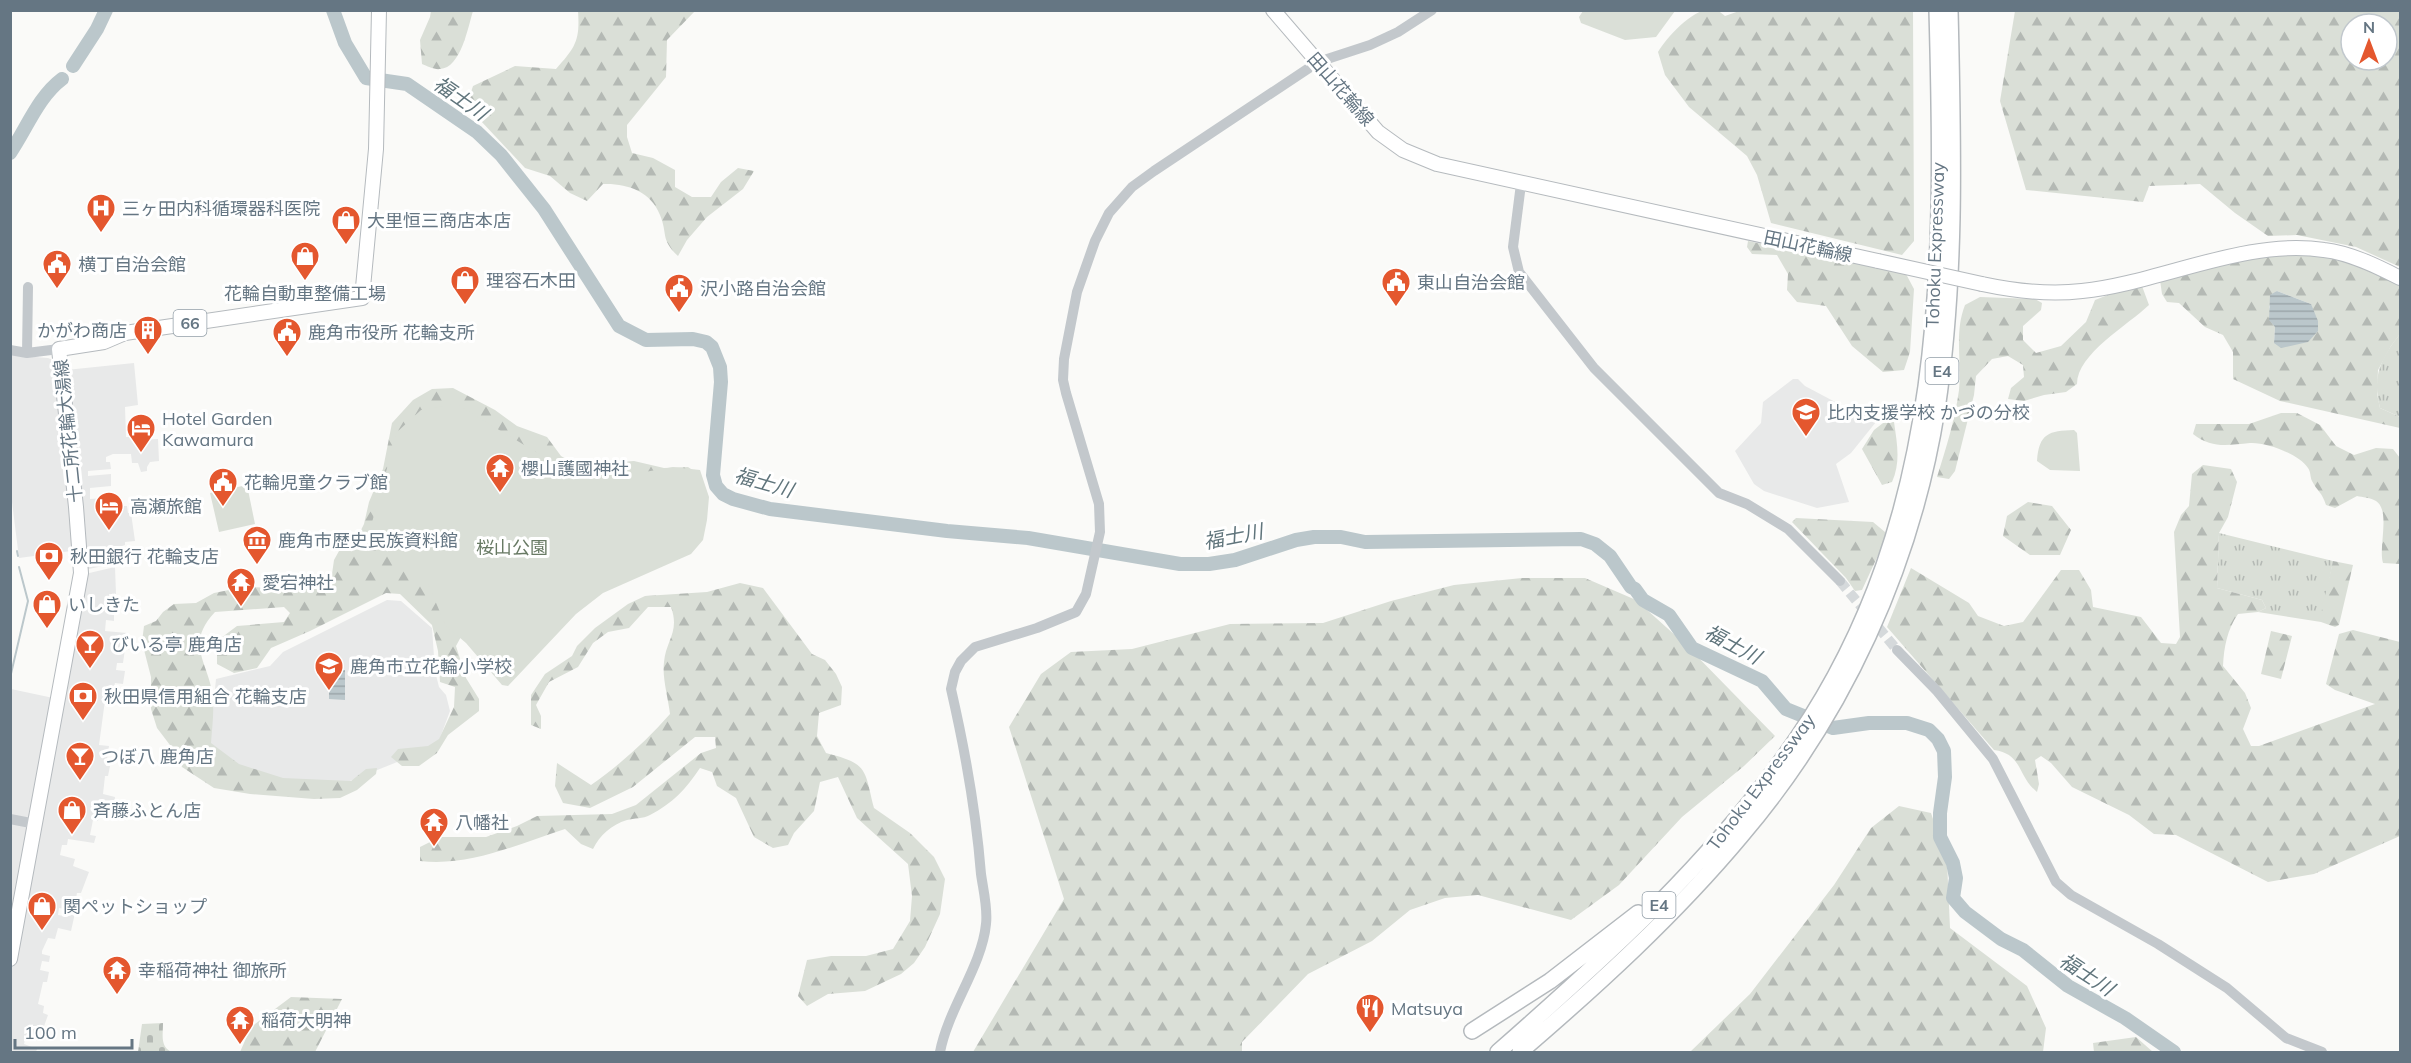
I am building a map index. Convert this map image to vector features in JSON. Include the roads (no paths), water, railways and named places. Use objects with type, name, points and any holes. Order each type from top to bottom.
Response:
[{"type":"highway","name":"Tohoku Expressway","points":[[1823,710],[1839,667],[1890,550],[1908,484],[1924,407],[1933,328],[1939,235],[1937,10]]},
{"type":"highway","name":"Tohoku Expressway","points":[[1520,1053],[1632,950],[1707,875],[1743,835],[1823,710],[1851,672],[1883,604],[1902,554],[1923,475],[1937,409],[1946,330],[1951,236],[1950,10]]},
{"type":"highway","name":"Tohoku Expressway","points":[[1498,1053],[1622,942],[1696,866],[1805,738]]},
{"type":"highway","points":[[1472,1031],[1550,981],[1696,866]]},
{"type":"main road","name":"十二所花輪大湯線","points":[[10,959],[81,573],[59,349],[104,342],[125,333],[362,298],[376,149],[379,10]]},
{"type":"main road","name":"田山花輪線","points":[[1274,10],[1378,132],[1403,150],[1437,164],[1521,184],[1982,284],[2038,292],[2083,291],[2258,252],[2291,248],[2325,250],[2358,259],[2400,278]]},
{"type":"street","points":[[940,1053],[956,1004],[978,954],[987,923],[976,811],[951,689],[955,672],[961,661],[975,647],[1037,628],[1076,612],[1086,594],[1100,532],[1096,490],[1063,381],[1064,358],[1077,292],[1095,241],[1109,213],[1132,187],[1318,62],[1362,48],[1398,32],[1432,10]]},
{"type":"street","points":[[1521,184],[1513,246],[1519,272],[1594,368],[1719,493],[1747,504],[1788,529],[1840,581]]},
{"type":"street","points":[[27,353],[28,287]]},
{"type":"street","points":[[10,350],[27,353],[59,349]]},
{"type":"street","points":[[1896,650],[1937,691],[1994,759],[2056,882],[2071,895],[2158,944],[2227,988],[2286,1038],[2322,1053]]},
{"type":"street","points":[[10,819],[36,824]]},
{"type":"waterway","name":"福士川","points":[[73,66],[97,29],[106,10]]},
{"type":"waterway","name":"福士川","points":[[333,10],[345,43],[366,78],[407,84],[477,132],[501,155],[544,209],[619,326],[646,340],[693,339],[706,342],[712,347],[720,367],[721,382],[713,475],[716,486],[723,494],[770,509],[947,531],[1028,538],[1180,564],[1209,564],[1235,560],[1296,540],[1314,537],[1341,537],[1365,542],[1581,539],[1595,544],[1610,556],[1631,587],[1643,600],[1669,615],[1692,648],[1762,681],[1786,709],[1833,728],[1869,723],[1907,723],[1929,730],[1938,739],[1944,751],[1945,777],[1940,813],[1940,837],[1953,863],[1956,878],[1953,898],[1965,912],[2001,939],[2023,950],[2068,986],[2125,1018],[2174,1052]]},
{"type":"waterway","name":"福士川","points":[[10,153],[39,104],[62,79]]},
{"type":"waterway","points":[[17,551],[18,556]]},
{"type":"waterway","points":[[10,678],[28,601],[19,567]]},
{"type":"tunnel","points":[[1840,581],[1897,650]]},
{"type":"place","name":"三ヶ田内科循環器科医院","points":[[101,234]]},
{"type":"place","name":"大里恒三商店本店","points":[[346,246]]},
{"type":"place","name":"花輪自動車整備工場","points":[[305,282]]},
{"type":"place","name":"横丁自治会館","points":[[57,290]]},
{"type":"place","name":"理容石木田","points":[[465,306]]},
{"type":"place","name":"東山自治会館","points":[[1396,308]]},
{"type":"place","name":"沢小路自治会館","points":[[679,314]]},
{"type":"place","name":"かがわ商店","points":[[148,356]]},
{"type":"place","name":"鹿角市役所 花輪支所","points":[[287,358]]},
{"type":"place","name":"比内支援学校 かづの分校","points":[[1806,438]]},
{"type":"place","name":"Hotel Garden Kawamura","points":[[141,454]]},
{"type":"place","name":"櫻山護國神社","points":[[500,494]]},
{"type":"place","name":"花輪児童クラブ館","points":[[223,508]]},
{"type":"place","name":"高瀬旅館","points":[[109,532]]},
{"type":"place","name":"鹿角市歴史民族資料館","points":[[257,566]]},
{"type":"place","name":"秋田銀行 花輪支店","points":[[49,582]]},
{"type":"place","name":"愛宕神社","points":[[241,608]]},
{"type":"place","name":"いしきた","points":[[47,630]]},
{"type":"place","name":"びいる亭 鹿角店","points":[[90,670]]},
{"type":"place","name":"鹿角市立花輪小学校","points":[[329,692]]},
{"type":"place","name":"秋田県信用組合 花輪支店","points":[[83,722]]},
{"type":"place","name":"つぼ八 鹿角店","points":[[80,782]]},
{"type":"place","name":"斉藤ふとん店","points":[[72,836]]},
{"type":"place","name":"八幡社","points":[[434,848]]},
{"type":"place","name":"関ペットショップ","points":[[42,932]]},
{"type":"place","name":"幸稲荷神社 御旅所","points":[[117,996]]},
{"type":"place","name":"Matsuya","points":[[1370,1034]]},
{"type":"place","name":"稲荷大明神","points":[[240,1046]]},
{"type":"park label","name":"桜山公園","points":[[512,547]]}]
